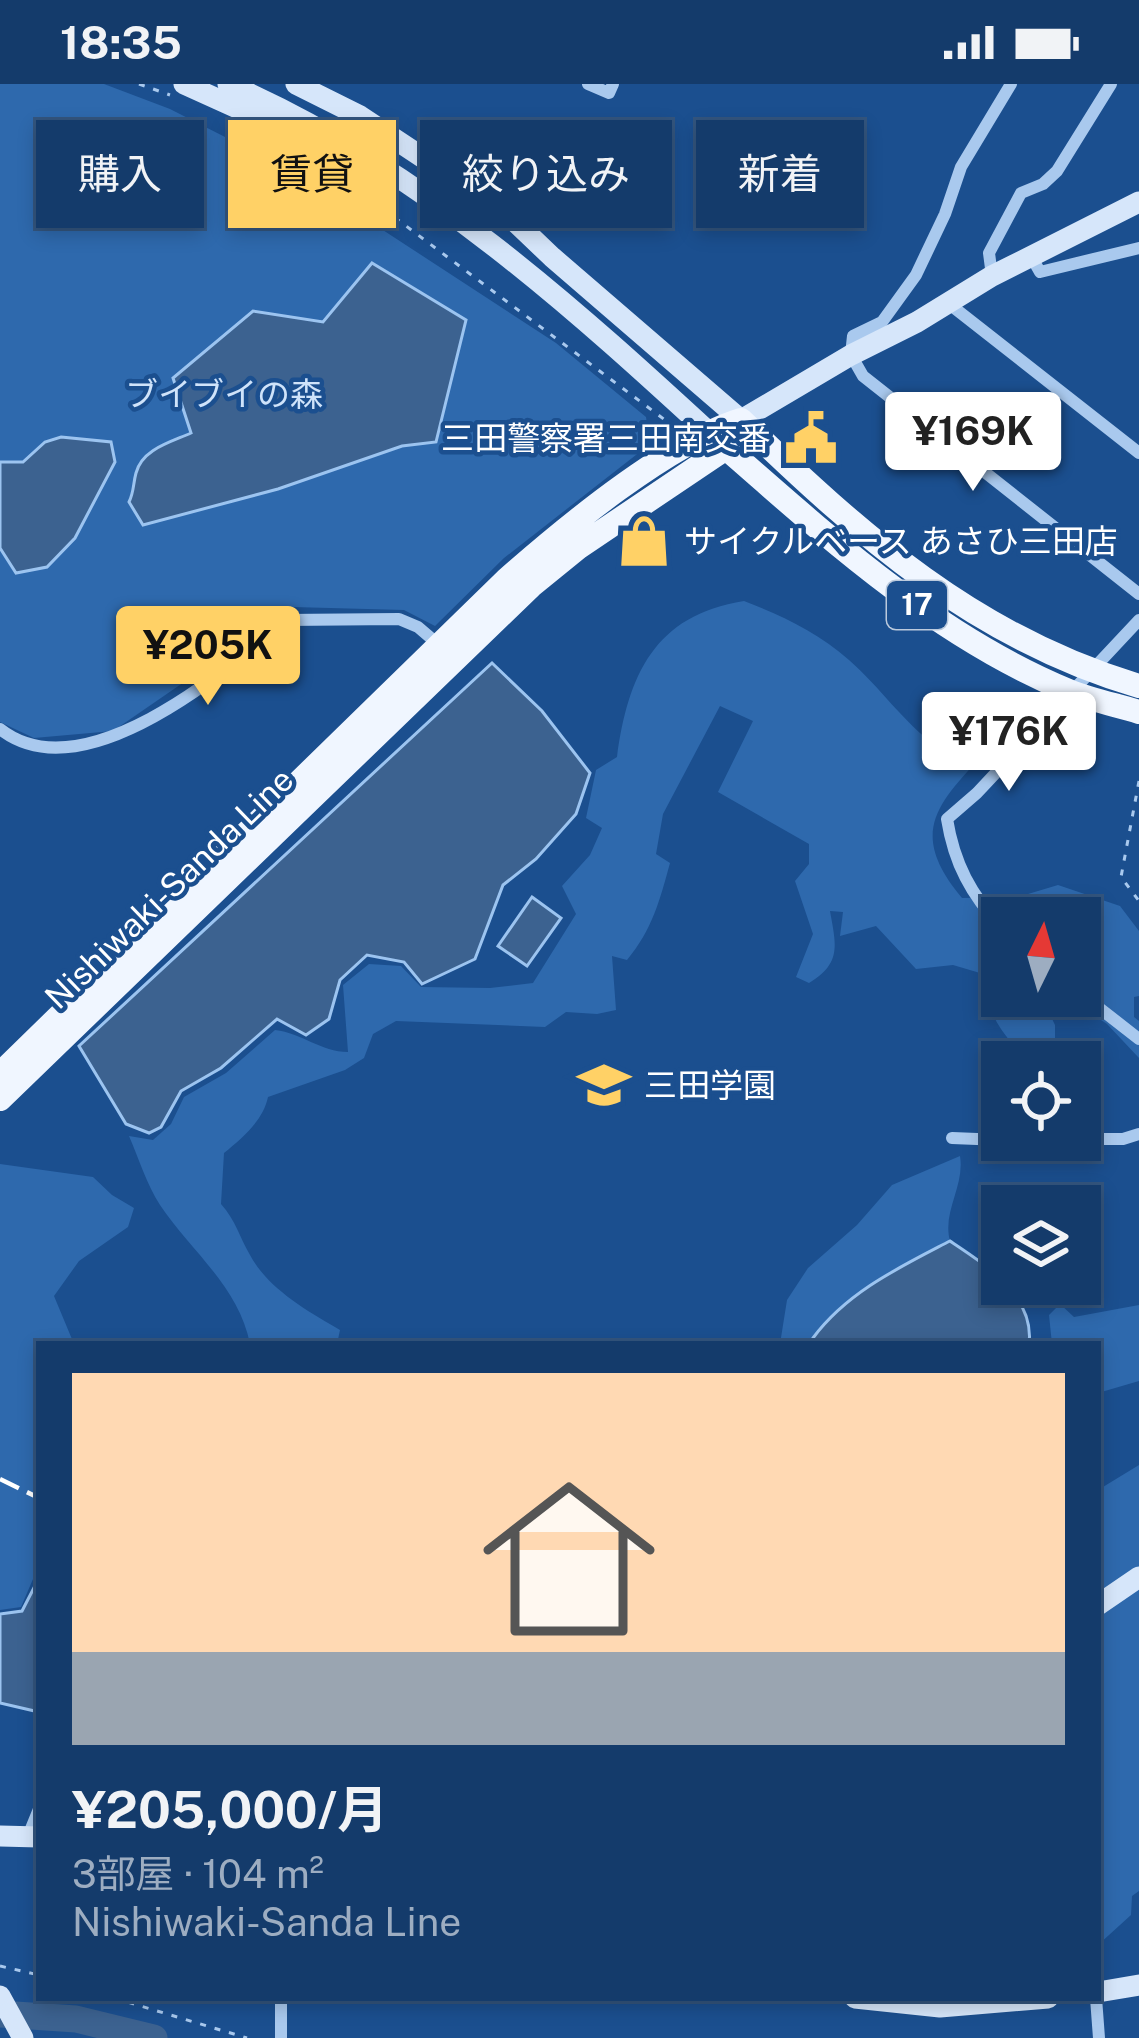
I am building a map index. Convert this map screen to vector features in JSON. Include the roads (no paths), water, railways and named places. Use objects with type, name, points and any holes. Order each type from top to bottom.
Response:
[{"type":"main road","points":[[228,84],[329,134],[420,190]]},
{"type":"main road","points":[[296,84],[360,116],[505,212],[741,420],[992,275],[1139,202]]},
{"type":"main road","points":[[181,91],[293,133],[420,199]]},
{"type":"main road","points":[[472,228],[717,439]]},
{"type":"main road","name":"Nishiwaki-Sanda Line","points":[[0,1099],[532,586],[741,420]]},
{"type":"main road","name":"17","points":[[741,420],[827,501],[954,602],[1008,634],[1090,672],[1139,686]]},
{"type":"main road","name":"Nishiwaki-Sanda Line","points":[[0,1074],[551,541],[717,439]]},
{"type":"main road","name":"17","points":[[717,439],[841,547],[948,627],[1071,692],[1139,712]]},
{"type":"main road","points":[[1101,1603],[1139,1577]]},
{"type":"main road","points":[[0,1836],[33,1836]]},
{"type":"main road","points":[[1101,1994],[1139,1985]]},
{"type":"main road","points":[[0,1996],[23,2038]]},
{"type":"main road","points":[[883,2001],[940,2007],[1012,2001]]},
{"type":"street","points":[[588,84],[609,93],[613,84]]},
{"type":"street","points":[[1011,84],[961,167],[916,275],[882,322],[854,336],[851,355],[863,376],[1139,594]]},
{"type":"street","points":[[992,275],[988,253],[1021,193],[1043,184],[1057,171],[1112,84]]},
{"type":"street","points":[[1030,256],[1040,272],[1139,248]]},
{"type":"street","points":[[949,303],[1139,453]]},
{"type":"street","points":[[0,729],[28,745],[93,745],[132,730],[243,657],[285,620],[399,619],[418,626],[440,647]]},
{"type":"street","points":[[981,902],[952,852],[947,819],[1139,620]]},
{"type":"street","points":[[1101,1010],[1139,1039]]},
{"type":"street","points":[[1101,1139],[1139,1134]]},
{"type":"street","points":[[952,1138],[981,1139]]},
{"type":"street","points":[[281,2001],[281,2038]]},
{"type":"street","points":[[1097,2001],[1099,2038]]},
{"type":"waterway","points":[[0,2014],[76,2019],[154,2038]]},
{"type":"railway","points":[[0,1479],[36,1497]]},
{"type":"place","name":"三田警察署三田南交番","points":[[811,438]]},
{"type":"place","name":"サイクルベース あさひ三田店","points":[[644,541]]},
{"type":"place","name":"三田学園","points":[[604,1085]]},
{"type":"park label","name":"ブイブイの森","points":[[224,394]]}]
